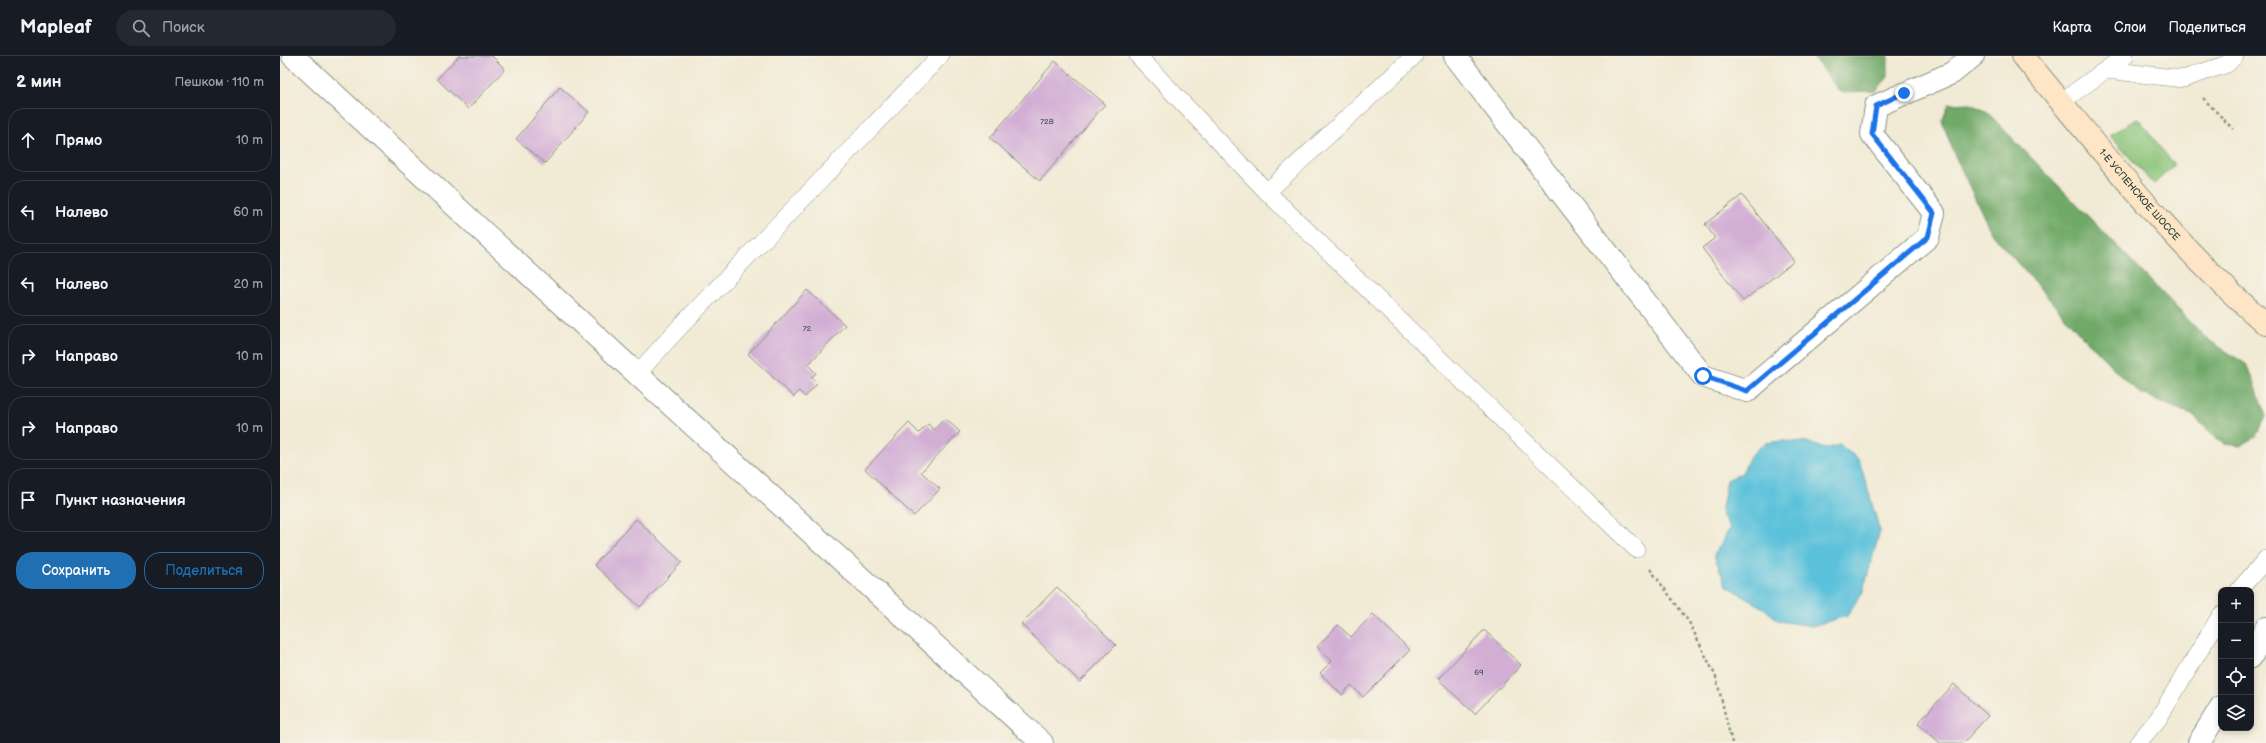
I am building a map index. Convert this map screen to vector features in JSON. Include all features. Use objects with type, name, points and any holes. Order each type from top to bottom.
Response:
[{"type":"main road","name":"1-Е УСПЕНСКОЕ ШОССЕ","points":[[2023,56],[2116,171],[2177,240],[2266,324]]},
{"type":"street","points":[[294,56],[637,374],[1042,743]]},
{"type":"street","points":[[1455,56],[1703,376],[1747,391],[1928,237],[1934,213],[1872,134],[1876,106],[1952,73],[1973,56]]},
{"type":"street","points":[[2254,651],[2266,628]]},
{"type":"street","points":[[2199,743],[2218,712]]},
{"type":"lane","points":[[637,374],[676,331],[940,56]]},
{"type":"lane","points":[[1138,56],[1267,192],[1636,549]]},
{"type":"lane","points":[[1267,192],[1414,56]]},
{"type":"lane","points":[[2061,102],[2125,56]]},
{"type":"lane","points":[[2107,70],[2183,78],[2227,64],[2235,56]]},
{"type":"lane","points":[[2241,587],[2266,559]]},
{"type":"lane","points":[[2138,743],[2158,720],[2218,620]]},
{"type":"path","points":[[2183,78],[2233,129]]},
{"type":"path","points":[[1636,549],[1690,622],[1716,676],[1732,743]]},
{"type":"green space","points":[[1812,56],[1888,56],[1888,77],[1876,91],[1840,92]]},
{"type":"green space","points":[[1968,103],[1986,111],[2207,339],[2246,364],[2254,381],[2266,417],[2256,436],[2241,446],[2223,444],[2192,415],[2142,394],[2128,383],[2080,334],[1992,234],[1955,156],[1942,121],[1949,104]]},
{"type":"green space","points":[[2138,118],[2174,165],[2154,184],[2109,135]]},
{"type":"water","points":[[1782,441],[1807,442],[1825,449],[1840,445],[1859,460],[1880,531],[1862,594],[1847,616],[1812,626],[1779,621],[1765,609],[1726,585],[1714,555],[1730,528],[1721,513],[1727,480],[1742,473],[1750,456],[1765,443]]},
{"type":"building","points":[[459,56],[492,56],[505,69],[468,109],[437,79]]},
{"type":"building","points":[[1055,61],[1105,104],[1040,181],[990,138]]},
{"type":"building","points":[[560,87],[589,112],[545,163],[516,139]]},
{"type":"building","points":[[1742,195],[1794,261],[1743,301],[1702,248],[1715,238],[1705,224]]},
{"type":"building","points":[[807,290],[845,325],[808,365],[816,373],[811,378],[817,384],[805,397],[799,391],[794,397],[748,354]]},
{"type":"building","points":[[945,418],[960,432],[921,472],[940,489],[914,516],[865,469],[909,423],[919,433],[928,424],[934,430]]},
{"type":"building","points":[[636,519],[682,562],[640,607],[594,565]]},
{"type":"building","points":[[1057,587],[1116,645],[1080,682],[1021,624]]},
{"type":"building","points":[[1373,614],[1410,650],[1363,697],[1351,685],[1342,695],[1320,673],[1332,661],[1317,647],[1338,625],[1351,637]]},
{"type":"building","points":[[1484,630],[1521,665],[1475,714],[1438,679]]},
{"type":"building","points":[[1954,684],[1988,716],[1963,743],[1940,743],[1918,723]]},
{"type":"route","points":[[1703,376],[1747,391],[1928,237],[1934,213],[1872,134],[1876,106],[1904,93]]}]
